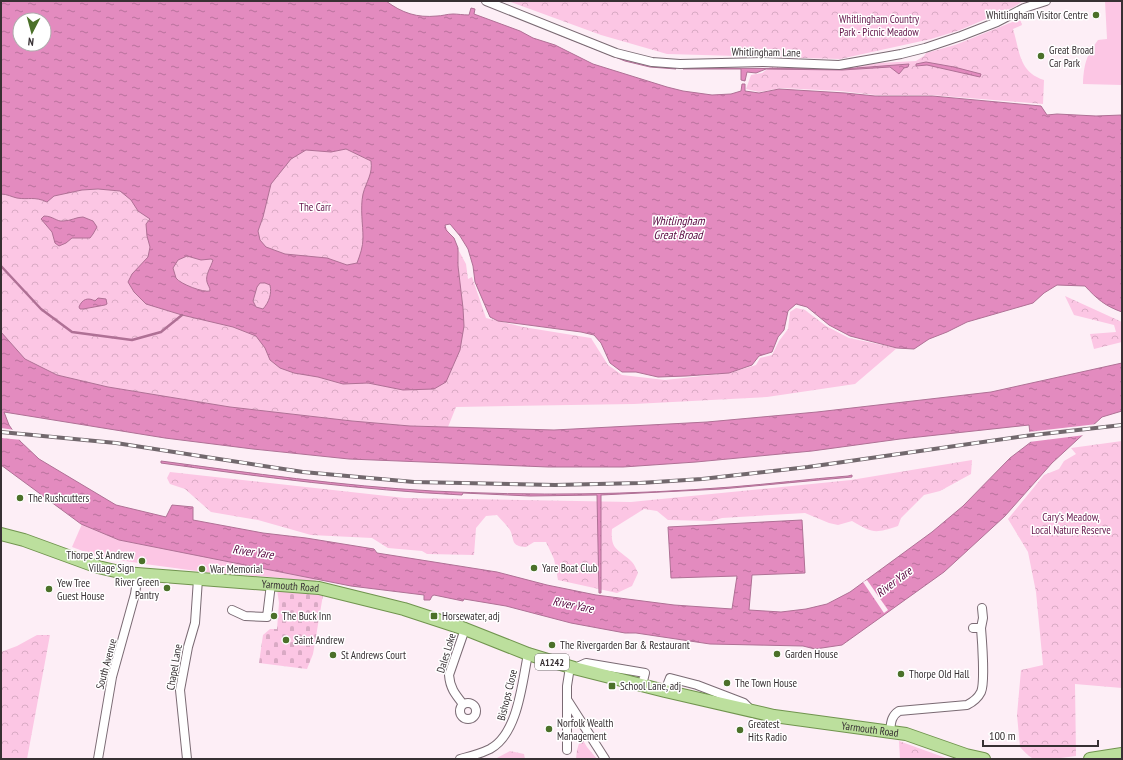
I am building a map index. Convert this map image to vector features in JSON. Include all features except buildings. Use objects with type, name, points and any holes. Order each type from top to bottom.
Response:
[{"type":"main road","name":"Yarmouth Road","points":[[1,534],[24,540],[98,567],[115,571],[319,588],[404,609],[465,629],[528,654],[665,691],[752,712],[797,720],[890,731],[910,736],[966,755],[984,759]]},
{"type":"main road","points":[[1090,759],[1122,754]]},
{"type":"street","name":"Whitlingham Lane","points":[[486,1],[616,54],[652,62],[680,64],[763,62],[839,66],[926,48],[997,22],[1024,8],[1046,1]]},
{"type":"street","name":"South Avenue","points":[[98,759],[112,677],[136,594],[138,574]]},
{"type":"street","name":"Chapel Lane","points":[[187,759],[180,690],[188,646],[195,623],[198,579]]},
{"type":"street","points":[[232,610],[245,616],[267,621],[271,584]]},
{"type":"street","points":[[890,731],[892,718],[894,714],[899,711],[967,705],[978,697],[982,687],[977,628],[983,618],[982,608]]},
{"type":"street","name":"Dales Loke","points":[[463,704],[452,691],[449,682],[449,675],[465,629]]},
{"type":"street","name":"Bishops Close","points":[[460,759],[479,754],[492,748],[503,738],[514,717],[528,654]]},
{"type":"street","points":[[567,750],[567,686],[572,667]]},
{"type":"street","points":[[567,700],[605,759]]},
{"type":"green space","name":"Whitlingham Country Park - Picnic Meadow","points":[[508,1],[1023,1],[1014,7],[960,30],[931,39],[840,59],[667,54],[601,35]]},
{"type":"green space","points":[[1105,1],[1122,1],[1122,85],[1083,84],[1084,71],[1088,56],[1098,40],[1107,39]]},
{"type":"green space","points":[[1020,19],[1022,25],[1013,29],[1019,53],[1025,66],[1030,72],[1044,80],[1043,104],[931,95],[875,95],[840,91],[781,88],[759,92],[746,89],[751,75],[762,73],[770,67],[848,67],[879,63],[916,61],[926,53],[955,45]]},
{"type":"green space","name":"The Carr","points":[[346,149],[371,161],[445,225],[466,264],[468,279],[472,277],[486,318],[523,327],[591,338],[608,365],[622,375],[665,380],[729,373],[756,365],[760,358],[772,355],[779,341],[788,329],[790,312],[796,308],[805,310],[826,326],[849,338],[897,348],[855,384],[767,397],[634,404],[456,407],[448,427],[410,426],[352,421],[230,407],[108,387],[57,375],[25,359],[1,332],[1,188],[98,189],[121,191],[305,150]]},
{"type":"green space","points":[[1065,296],[1122,322],[1122,342],[1094,349],[1090,334],[1116,332],[1114,325],[1074,315]]},
{"type":"green space","name":"Cary's Meadow, Local Nature Reserve","points":[[1122,441],[1122,688],[1075,684],[1076,756],[1048,759],[1032,758],[1020,747],[1017,715],[1021,670],[1043,665],[1036,592],[1028,552],[1008,519],[1044,475],[1059,469],[1064,461],[1076,454],[1071,448]]},
{"type":"green space","points":[[972,460],[971,474],[940,491],[924,495],[901,518],[898,526],[878,531],[869,530],[852,521],[838,525],[829,523],[805,513],[722,518],[712,521],[668,520],[657,511],[644,509],[612,529],[612,542],[614,546],[633,563],[638,573],[632,586],[617,593],[558,580],[554,559],[546,542],[534,542],[526,547],[515,544],[509,528],[497,515],[486,516],[476,528],[474,555],[427,554],[422,551],[388,548],[372,538],[311,535],[258,520],[211,512],[185,489],[170,484],[167,478],[170,472],[405,498],[631,502],[851,480]]},
{"type":"green space","points":[[82,524],[119,540],[316,579],[315,583],[283,578],[204,572],[99,557],[72,547]]},
{"type":"green space","points":[[277,589],[307,591],[323,595],[313,654],[307,669],[259,663],[263,635],[270,629],[277,629],[279,603]]},
{"type":"green space","points":[[37,635],[50,635],[27,759],[1,759],[1,652],[17,646]]},
{"type":"green space","points":[[581,737],[587,747],[597,759],[576,759]]},
{"type":"green space","points":[[899,741],[946,758],[946,759],[900,759]]},
{"type":"green space","points":[[510,751],[524,754],[525,759],[495,759]]},
{"type":"water","name":"Whitlingham Great Broad","points":[[1,1],[386,1],[404,12],[423,16],[453,14],[469,15],[471,8],[475,9],[474,14],[520,31],[533,38],[555,45],[593,64],[683,91],[712,95],[731,94],[741,91],[742,84],[745,84],[745,91],[759,93],[779,89],[875,96],[932,96],[1041,106],[1047,115],[1122,115],[1122,312],[1102,302],[1085,286],[1057,285],[1044,293],[1033,303],[967,322],[929,339],[914,349],[897,348],[850,336],[829,325],[807,307],[796,304],[788,311],[784,330],[778,337],[772,352],[759,356],[752,365],[729,373],[658,377],[636,372],[622,372],[610,363],[601,343],[594,335],[498,321],[490,317],[475,282],[473,266],[468,249],[450,224],[445,225],[446,230],[454,238],[458,248],[458,266],[464,326],[460,350],[446,382],[434,389],[403,390],[368,383],[343,384],[318,377],[294,373],[280,368],[270,360],[265,348],[256,336],[233,327],[182,315],[146,304],[134,292],[128,282],[132,274],[148,257],[150,247],[146,224],[150,219],[138,211],[131,200],[120,191],[98,189],[82,190],[54,196],[47,202],[39,199],[17,198],[1,194]],"holes":[[[346,149],[371,161],[370,174],[362,200],[363,241],[357,263],[347,265],[327,258],[285,254],[266,247],[260,240],[258,231],[271,184],[291,159],[306,150],[331,152]],[[187,256],[201,260],[213,260],[207,277],[210,291],[187,285],[176,278],[173,268],[178,260]],[[260,283],[270,285],[271,292],[270,298],[263,309],[256,307],[253,301],[257,287]]]},
{"type":"water","points":[[558,32],[625,59],[651,66],[675,67],[676,69],[650,67],[625,61],[557,34]]},
{"type":"water","points":[[926,62],[981,74],[980,77],[927,65],[916,66],[916,64]]},
{"type":"water","points":[[909,64],[908,67],[904,68],[899,74],[890,67],[842,70],[766,69],[756,73],[747,72],[745,81],[741,80],[741,69],[682,68],[843,69]]},
{"type":"water","points":[[44,216],[59,221],[83,217],[93,221],[97,227],[90,238],[72,238],[59,246],[55,243],[52,232],[41,219]]},
{"type":"water","points":[[98,298],[106,299],[107,304],[80,309],[80,304],[84,301],[90,299],[95,301]]},
{"type":"water","name":"River Yare","points":[[1,332],[25,359],[57,375],[108,387],[230,407],[352,421],[410,426],[554,430],[707,422],[817,412],[991,392],[1122,363],[1122,411],[1102,417],[1052,463],[1005,516],[944,572],[842,645],[815,649],[803,646],[710,644],[636,633],[625,633],[571,623],[506,606],[464,599],[463,601],[434,595],[430,600],[424,600],[424,595],[351,586],[119,540],[81,524],[1,465]],"holes":[[[4,412],[165,438],[349,459],[548,467],[623,467],[696,462],[812,451],[900,439],[1029,425],[1031,442],[1010,458],[963,506],[932,532],[850,592],[827,604],[806,609],[781,612],[749,610],[752,575],[805,573],[802,520],[668,527],[671,578],[737,576],[732,609],[674,605],[596,595],[547,585],[497,572],[377,553],[374,549],[263,533],[193,520],[193,507],[172,505],[166,517],[116,505],[39,459],[20,441],[9,425]]]},
{"type":"water","points":[[161,461],[297,479],[365,486],[507,494],[657,492],[746,486],[852,475],[852,477],[721,489],[601,495],[601,593],[599,593],[597,495],[530,496],[424,493],[236,473],[161,463]]},
{"type":"pier","points":[[1097,424],[1085,435],[1029,442],[1028,432]]},
{"type":"pier","points":[[1,428],[15,430],[22,440],[1,438]]},
{"type":"pier","points":[[867,580],[888,610],[884,613],[863,582]]},
{"type":"waterway","points":[[1,266],[41,309],[72,332],[132,340],[161,332],[182,315]]},
{"type":"railway","points":[[1,432],[116,443],[303,472],[414,482],[555,485],[640,483],[702,479],[808,467],[1025,436],[1122,425]]},
{"type":"place","name":"Whitlingham Visitor Centre","points":[[1096,15]]},
{"type":"place","name":"Great Broad Car Park","points":[[1041,56]]},
{"type":"place","name":"The Rushcutters","points":[[20,498]]},
{"type":"place","name":"Thorpe St Andrew Village Sign","points":[[142,561]]},
{"type":"place","name":"Yare Boat Club","points":[[534,568]]},
{"type":"place","name":"War Memorial","points":[[202,569]]},
{"type":"place","name":"River Green Pantry","points":[[167,588]]},
{"type":"place","name":"Yew Tree Guest House","points":[[49,589]]},
{"type":"place","name":"The Buck Inn","points":[[274,616]]},
{"type":"place","name":"Horsewater, adj","points":[[434,616]]},
{"type":"place","name":"Saint Andrew","points":[[286,640]]},
{"type":"place","name":"The Rivergarden Bar & Restaurant","points":[[552,645]]},
{"type":"place","name":"Garden House","points":[[777,654]]},
{"type":"place","name":"St Andrews Court","points":[[333,655]]},
{"type":"place","name":"Thorpe Old Hall","points":[[901,674]]},
{"type":"place","name":"The Town House","points":[[727,683]]},
{"type":"place","name":"School Lane, adj","points":[[612,686]]},
{"type":"place","name":"Norfolk Wealth Management","points":[[549,729]]},
{"type":"place","name":"Greatest Hits Radio","points":[[740,730]]}]
